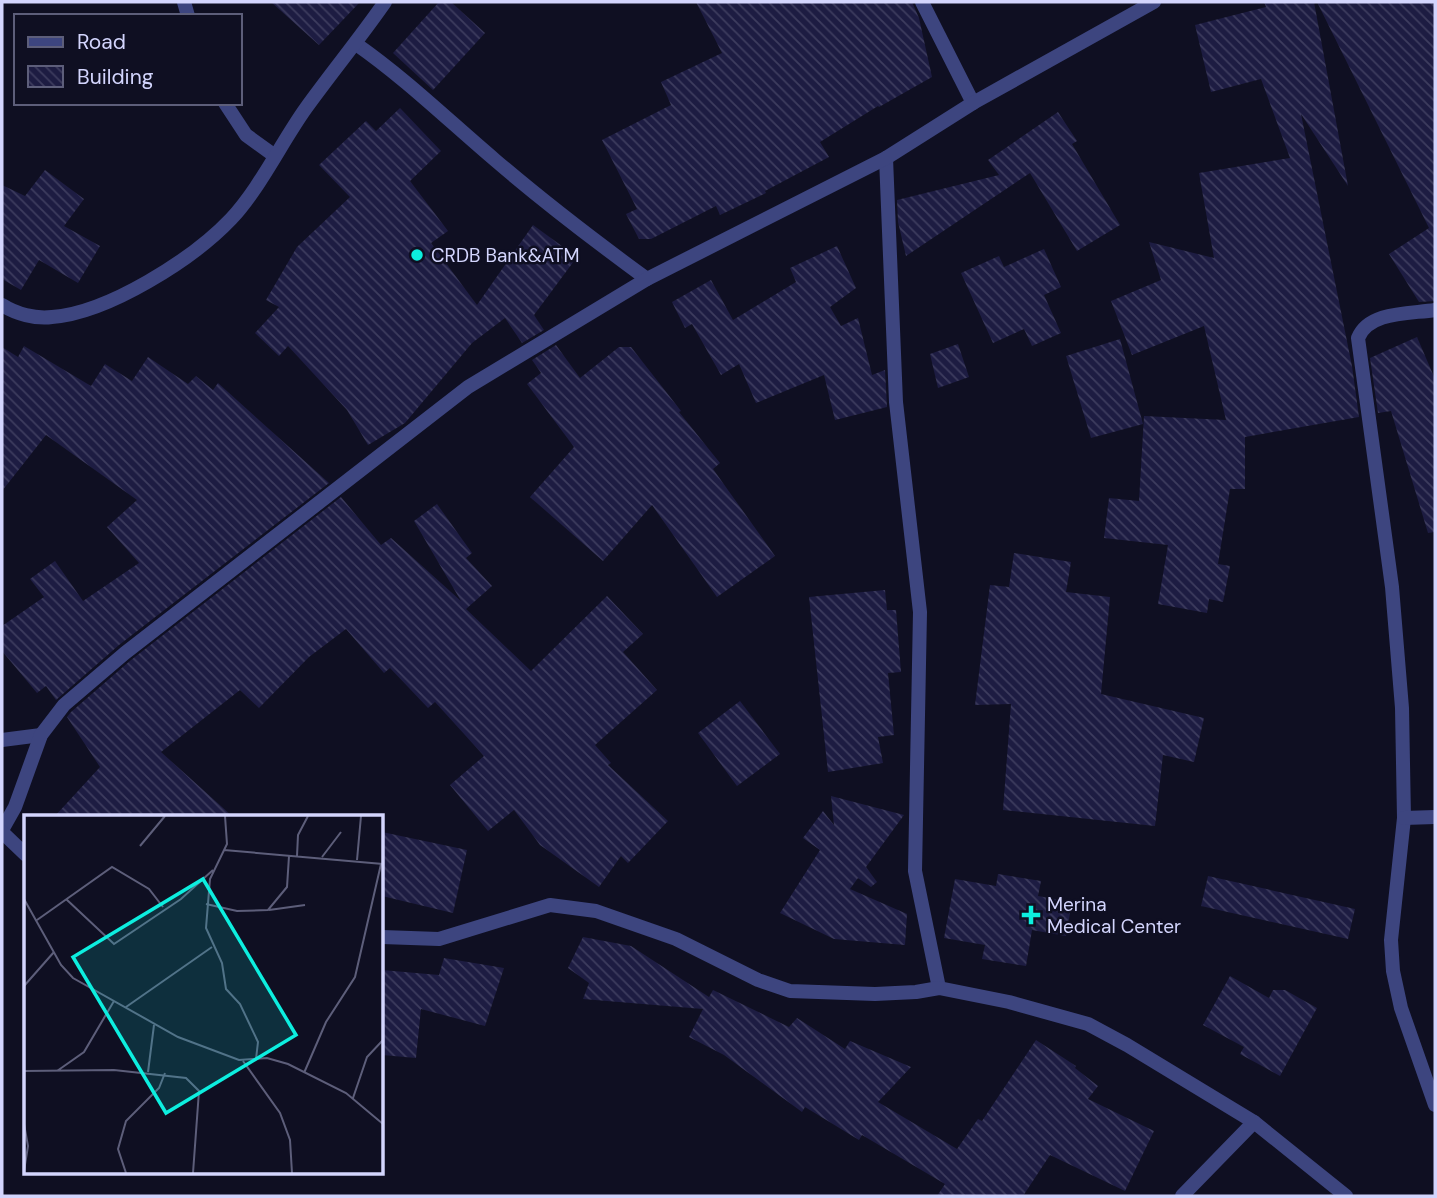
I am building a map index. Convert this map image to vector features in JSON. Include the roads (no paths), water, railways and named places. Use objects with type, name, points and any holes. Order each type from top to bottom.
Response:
[{"type":"street","points":[[2,305],[16,313],[52,317],[97,306],[159,276],[199,249],[233,217],[305,109],[385,2]]},
{"type":"street","points":[[922,2],[973,103]]},
{"type":"street","points":[[24,853],[2,831],[15,807],[41,735],[64,705],[125,653],[468,387],[647,279],[886,158],[973,103],[1154,2]]},
{"type":"street","points":[[356,44],[380,61],[497,162],[647,279]]},
{"type":"street","points":[[226,105],[246,135],[275,156]]},
{"type":"street","points":[[886,158],[896,402],[910,543],[920,612],[915,871],[939,988]]},
{"type":"street","points":[[1435,310],[1372,321],[1361,330],[1358,338],[1392,587],[1402,708],[1404,818],[1391,940],[1393,971],[1401,1008],[1435,1105]]},
{"type":"street","points":[[2,740],[41,735]]},
{"type":"street","points":[[1404,818],[1435,817]]},
{"type":"street","points":[[383,936],[439,939],[550,905],[596,911],[676,939],[758,980],[790,991],[875,994],[939,988],[1009,1002],[1088,1024],[1203,1089],[1254,1122],[1346,1196]]},
{"type":"street","points":[[1182,1196],[1254,1122]]},
{"type":"place","name":"CRDB Bank&ATM","points":[[417,255]]},
{"type":"place","name":"Merina Medical Center","points":[[1031,915]]}]
